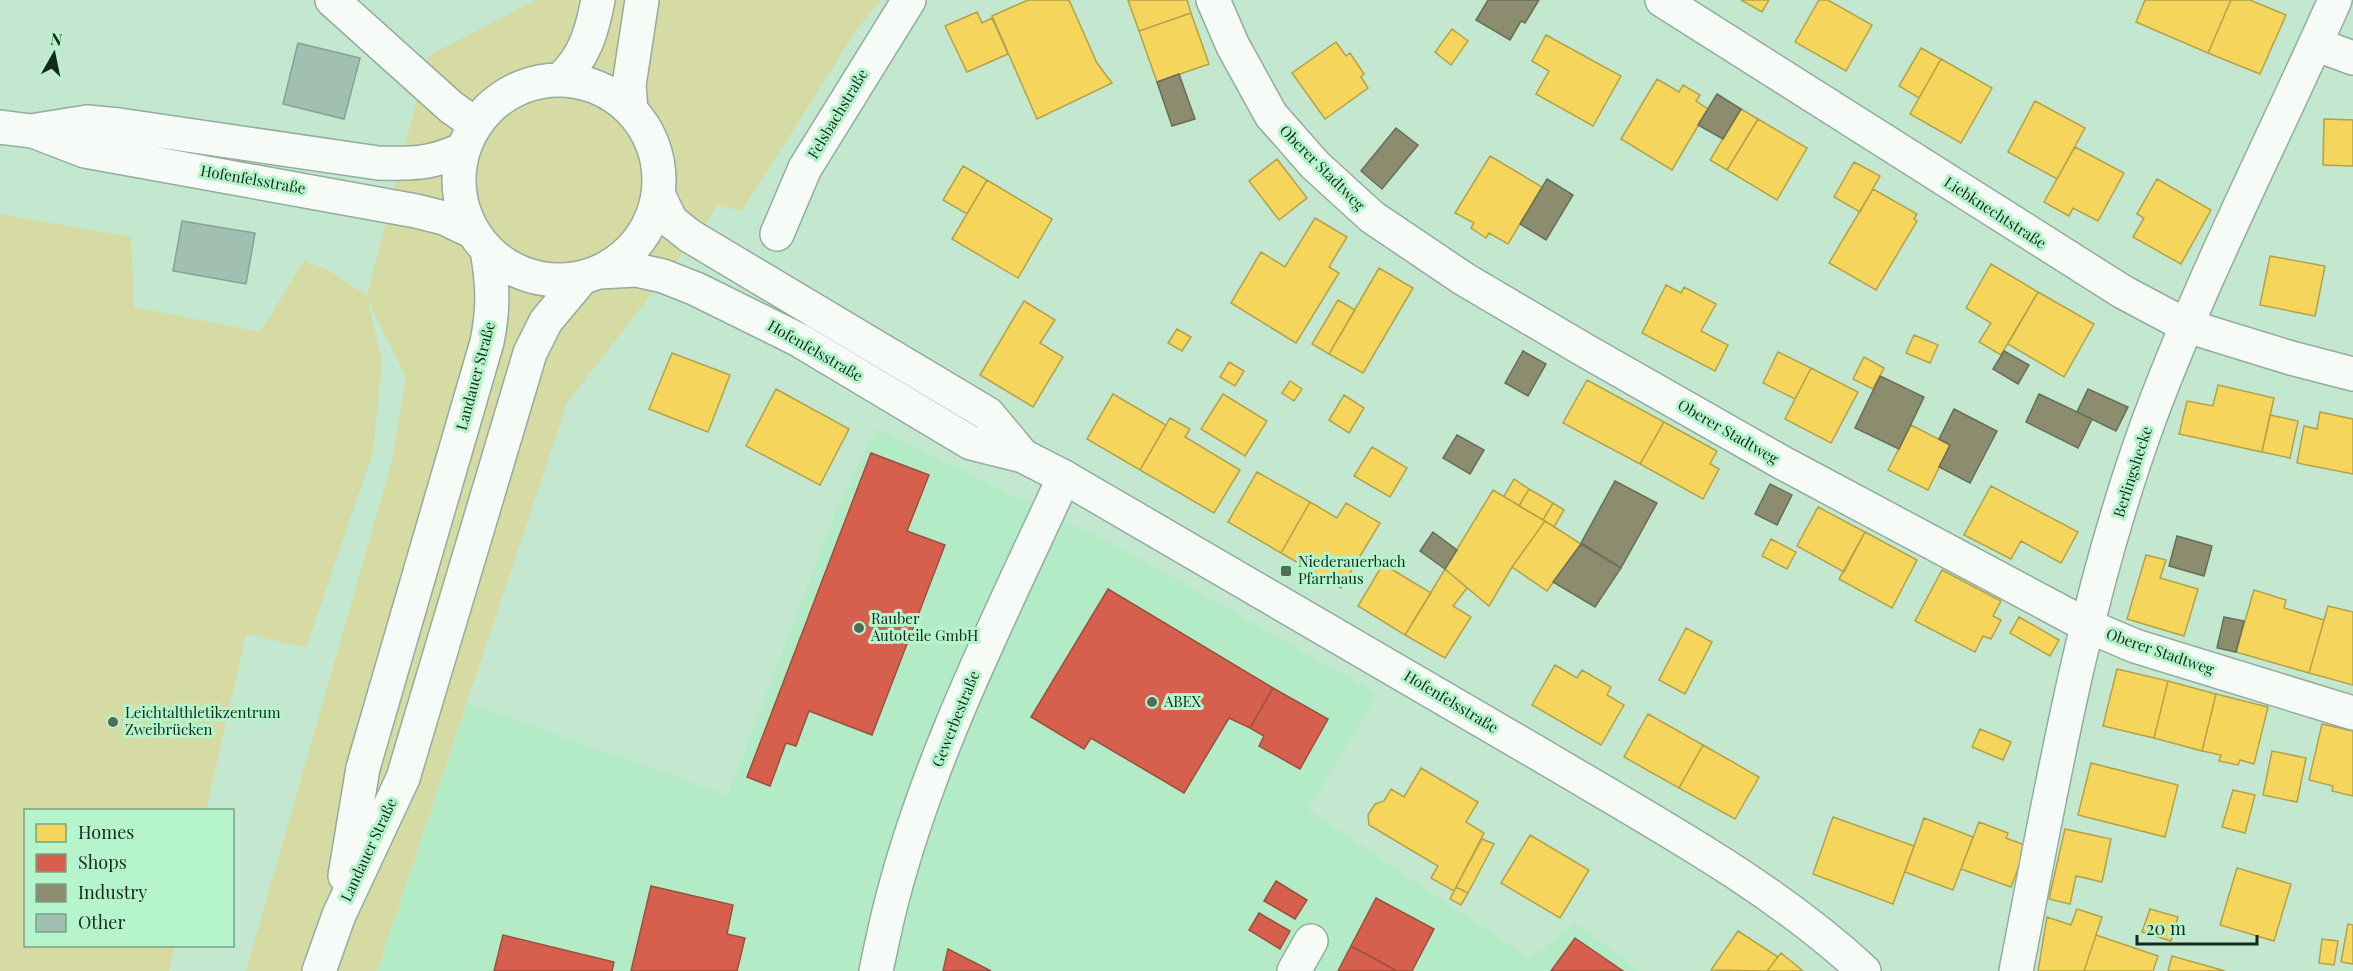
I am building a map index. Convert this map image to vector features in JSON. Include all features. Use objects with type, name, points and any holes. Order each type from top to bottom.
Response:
[{"type":"main road","points":[[332,0],[451,107],[469,136]]},
{"type":"main road","points":[[561,79],[578,61],[586,47],[598,0]]},
{"type":"main road","points":[[631,110],[629,85],[642,0]]},
{"type":"main road","name":"Felsbachstraße","points":[[777,234],[805,168],[909,0]]},
{"type":"main road","name":"Oberer Stadtweg","points":[[1214,0],[1233,46],[1271,115],[1315,165],[1372,217],[1464,279],[1781,462],[2088,626],[2135,646],[2353,713]]},
{"type":"main road","name":"Liebknechtstraße","points":[[1662,0],[2066,258],[2187,326],[2290,358],[2353,374]]},
{"type":"main road","name":"Berlingshecke","points":[[2016,971],[2061,741],[2088,626],[2121,506],[2149,420],[2187,326],[2335,0]]},
{"type":"main road","points":[[2315,44],[2353,58]]},
{"type":"main road","points":[[561,79],[580,82],[599,89],[616,97],[631,110],[645,128],[653,150],[658,172],[658,194],[653,216],[643,235],[615,263],[590,275],[561,280],[530,275],[503,263],[480,241],[464,212],[459,190],[459,170],[469,136],[501,99],[540,81],[561,79]]},
{"type":"main road","name":"Hofenfelsstraße","points":[[16,129],[87,122],[108,124],[378,164],[422,164],[440,160],[469,136]]},
{"type":"main road","name":"Hofenfelsstraße","points":[[16,129],[85,151],[416,210],[444,218],[480,241]]},
{"type":"main road","name":"Hofenfelsstraße","points":[[658,194],[671,221],[690,236],[988,414],[1023,456]]},
{"type":"main road","name":"Landauer Straße","points":[[339,915],[363,768],[487,342],[494,287],[480,241]]},
{"type":"main road","name":"Hofenfelsstraße","points":[[590,275],[636,270],[663,276],[696,289],[799,340],[971,443],[1023,456],[1064,477],[1385,662],[1654,822],[1781,904],[1864,971]]},
{"type":"main road","name":"Landauer Straße","points":[[339,915],[403,778],[530,353],[546,321],[590,275]]},
{"type":"main road","name":"Gewerbestraße","points":[[876,971],[892,899],[924,801],[961,702],[1064,477]]},
{"type":"main road","points":[[319,971],[339,915]]},
{"type":"main road","points":[[1294,971],[1311,941]]},
{"type":"shaded area","points":[[536,0],[880,0],[856,31],[742,211],[717,205],[704,226],[567,403],[377,971],[246,971],[392,461],[406,377],[368,300],[382,363],[373,452],[306,648],[246,634],[206,809],[24,809],[24,947],[175,947],[169,971],[0,971],[0,214],[131,237],[134,307],[260,332],[304,261],[330,271],[367,296],[428,56]]},
{"type":"shaded area","points":[[877,428],[1121,548],[1378,694],[1308,809],[1530,959],[1575,923],[1640,971],[377,971],[467,703],[728,795],[836,511]]},
{"type":"building: Homes","points":[[1028,0],[1069,0],[1097,63],[1112,83],[1037,119],[992,16]]},
{"type":"building: Homes","points":[[1128,0],[1187,0],[1191,13],[1139,31]]},
{"type":"building: Homes","points":[[1741,0],[1769,0],[1762,12]]},
{"type":"building: Homes","points":[[1819,0],[1828,0],[1872,25],[1846,71],[1795,42]]},
{"type":"building: Homes","points":[[2145,0],[2231,0],[2208,53],[2136,22]]},
{"type":"building: Homes","points":[[2231,0],[2250,0],[2286,15],[2260,74],[2208,53]]},
{"type":"building: Homes","points":[[977,12],[982,23],[992,18],[1008,54],[967,72],[945,26]]},
{"type":"building: Homes","points":[[1191,13],[1209,64],[1157,82],[1139,31]]},
{"type":"building: Homes","points":[[1452,29],[1468,41],[1451,65],[1435,52]]},
{"type":"building: Homes","points":[[1546,35],[1621,76],[1593,126],[1536,94],[1549,71],[1532,61]]},
{"type":"building: Homes","points":[[1336,42],[1346,56],[1350,53],[1364,74],[1361,77],[1368,88],[1325,119],[1292,73]]},
{"type":"building: Homes","points":[[1921,48],[1941,59],[1919,98],[1899,86]]},
{"type":"building: Homes","points":[[1941,59],[1992,88],[1961,143],[1910,114]]},
{"type":"building: Homes","points":[[1657,79],[1679,92],[1683,85],[1700,95],[1696,101],[1708,109],[1672,170],[1621,139]]},
{"type":"building: Homes","points":[[2035,101],[2085,128],[2057,179],[2008,152]]},
{"type":"building: Homes","points":[[1741,109],[1758,119],[1727,170],[1710,160]]},
{"type":"building: Homes","points":[[1758,119],[1807,148],[1777,200],[1727,170]]},
{"type":"building: Homes","points":[[2324,119],[2353,120],[2353,166],[2323,165]]},
{"type":"building: Homes","points":[[2075,147],[2124,173],[2098,221],[2073,208],[2069,216],[2044,202]]},
{"type":"building: Homes","points":[[1490,156],[1542,187],[1508,244],[1489,233],[1486,238],[1471,228],[1474,223],[1455,213]]},
{"type":"building: Homes","points":[[1277,159],[1307,198],[1279,220],[1249,181]]},
{"type":"building: Homes","points":[[1854,162],[1880,176],[1860,212],[1834,197]]},
{"type":"building: Homes","points":[[963,166],[987,180],[967,214],[943,200]]},
{"type":"building: Homes","points":[[2157,179],[2211,210],[2181,264],[2133,237],[2144,218],[2137,214]]},
{"type":"building: Homes","points":[[987,180],[1052,219],[1018,278],[952,239]]},
{"type":"building: Homes","points":[[1873,189],[1917,214],[1914,219],[1917,221],[1876,290],[1829,263]]},
{"type":"building: Homes","points":[[1315,218],[1347,237],[1329,267],[1339,273],[1296,343],[1231,303],[1261,252],[1285,267]]},
{"type":"building: Homes","points":[[2270,256],[2325,266],[2315,316],[2260,305]]},
{"type":"building: Homes","points":[[1991,264],[2038,292],[2001,355],[1979,342],[1991,323],[1966,308]]},
{"type":"building: Homes","points":[[1379,268],[1413,288],[1363,373],[1329,354]]},
{"type":"building: Homes","points":[[1666,285],[1681,293],[1684,287],[1716,304],[1701,331],[1728,345],[1715,371],[1642,333]]},
{"type":"building: Homes","points":[[2038,292],[2094,324],[2064,377],[2008,344]]},
{"type":"building: Homes","points":[[1338,300],[1355,310],[1329,354],[1312,344]]},
{"type":"building: Homes","points":[[1024,301],[1055,320],[1040,343],[1063,357],[1033,407],[980,375]]},
{"type":"building: Homes","points":[[1177,329],[1191,337],[1182,351],[1168,343]]},
{"type":"building: Homes","points":[[1914,335],[1938,345],[1930,363],[1906,353]]},
{"type":"building: Homes","points":[[1778,352],[1811,368],[1795,399],[1763,383]]},
{"type":"building: Homes","points":[[672,353],[730,375],[708,432],[649,409]]},
{"type":"building: Homes","points":[[1864,357],[1884,368],[1873,389],[1853,379]]},
{"type":"building: Homes","points":[[1229,362],[1244,371],[1235,386],[1220,377]]},
{"type":"building: Homes","points":[[1811,368],[1858,392],[1831,443],[1785,419]]},
{"type":"building: Homes","points":[[1587,380],[1664,422],[1640,464],[1563,423]]},
{"type":"building: Homes","points":[[1290,381],[1302,389],[1294,401],[1282,393]]},
{"type":"building: Homes","points":[[2218,385],[2274,398],[2262,452],[2179,434],[2187,401],[2213,406]]},
{"type":"building: Homes","points":[[776,389],[849,429],[820,485],[746,446]]},
{"type":"building: Homes","points":[[1113,394],[1166,425],[1140,470],[1087,439]]},
{"type":"building: Homes","points":[[1223,394],[1267,421],[1245,456],[1201,429]]},
{"type":"building: Homes","points":[[1344,395],[1364,408],[1349,433],[1329,420]]},
{"type":"building: Homes","points":[[2320,412],[2353,419],[2353,474],[2297,463],[2304,426],[2317,429]]},
{"type":"building: Homes","points":[[2270,415],[2298,421],[2290,458],[2262,452]]},
{"type":"building: Homes","points":[[1170,418],[1190,429],[1185,437],[1240,470],[1214,513],[1140,470]]},
{"type":"building: Homes","points":[[1664,422],[1717,451],[1710,464],[1719,469],[1703,499],[1640,464]]},
{"type":"building: Homes","points":[[1911,425],[1950,445],[1928,490],[1888,470]]},
{"type":"building: Homes","points":[[1372,447],[1407,468],[1390,497],[1354,476]]},
{"type":"building: Homes","points":[[1257,472],[1310,502],[1281,553],[1228,522]]},
{"type":"building: Homes","points":[[1514,479],[1529,489],[1519,506],[1504,496]]},
{"type":"building: Homes","points":[[1991,486],[2078,532],[2061,563],[2021,541],[2011,559],[1964,535]]},
{"type":"building: Homes","points":[[1529,489],[1553,503],[1543,520],[1519,506]]},
{"type":"building: Homes","points":[[1493,490],[1545,521],[1512,567],[1489,606],[1445,569]]},
{"type":"building: Homes","points":[[1310,502],[1337,518],[1346,503],[1380,523],[1341,588],[1281,553]]},
{"type":"building: Homes","points":[[1553,503],[1564,510],[1554,527],[1543,520]]},
{"type":"building: Homes","points":[[1818,507],[1865,532],[1844,572],[1797,546]]},
{"type":"building: Homes","points":[[1545,521],[1581,544],[1547,591],[1512,567]]},
{"type":"building: Homes","points":[[1865,532],[1917,560],[1892,608],[1839,579]]},
{"type":"building: Homes","points":[[1771,539],[1796,552],[1787,569],[1762,556]]},
{"type":"building: Homes","points":[[2146,555],[2166,560],[2160,578],[2198,589],[2184,636],[2127,619]]},
{"type":"building: Homes","points":[[1383,564],[1431,593],[1405,635],[1358,606]]},
{"type":"building: Homes","points":[[1445,569],[1467,588],[1453,606],[1471,617],[1445,658],[1405,635]]},
{"type":"building: Homes","points":[[1942,570],[2001,601],[1993,616],[2001,620],[1991,639],[1983,636],[1975,652],[1915,621]]},
{"type":"building: Homes","points":[[2254,590],[2286,600],[2284,608],[2324,620],[2309,673],[2236,652]]},
{"type":"building: Homes","points":[[2328,606],[2353,612],[2353,685],[2309,673]]},
{"type":"building: Homes","points":[[2019,617],[2059,640],[2050,656],[2010,633]]},
{"type":"building: Homes","points":[[1686,628],[1712,642],[1685,694],[1659,680]]},
{"type":"building: Homes","points":[[1555,665],[1577,678],[1582,670],[1611,687],[1607,695],[1624,705],[1601,745],[1532,705]]},
{"type":"building: Homes","points":[[2117,669],[2168,681],[2154,738],[2103,726]]},
{"type":"building: Homes","points":[[2168,681],[2216,694],[2202,751],[2154,738]]},
{"type":"building: Homes","points":[[2216,694],[2268,707],[2254,764],[2240,760],[2238,765],[2219,761],[2221,755],[2202,751]]},
{"type":"building: Homes","points":[[1648,714],[1703,745],[1679,788],[1624,757]]},
{"type":"building: Homes","points":[[2322,724],[2353,731],[2353,796],[2332,791],[2333,786],[2309,780]]},
{"type":"building: Homes","points":[[1980,729],[2011,742],[2003,760],[1972,747]]},
{"type":"building: Homes","points":[[1703,745],[1759,777],[1735,819],[1679,788]]},
{"type":"building: Homes","points":[[2272,751],[2306,758],[2297,802],[2263,795]]},
{"type":"building: Homes","points":[[2091,763],[2178,785],[2165,837],[2078,815]]},
{"type":"building: Homes","points":[[1421,768],[1478,802],[1466,822],[1484,833],[1454,891],[1431,878],[1438,866],[1369,825],[1368,815],[1375,804],[1384,801],[1391,789],[1404,797]]},
{"type":"building: Homes","points":[[2233,790],[2255,795],[2245,833],[2222,827]]},
{"type":"building: Homes","points":[[1833,817],[1914,846],[1893,904],[1813,874]]},
{"type":"building: Homes","points":[[1924,818],[1973,837],[1953,890],[1905,872]]},
{"type":"building: Homes","points":[[1979,822],[2008,833],[2006,838],[2027,846],[2011,887],[1961,869]]},
{"type":"building: Homes","points":[[2065,829],[2111,839],[2102,882],[2076,876],[2070,904],[2049,899]]},
{"type":"building: Homes","points":[[1530,835],[1589,870],[1560,918],[1501,883]]},
{"type":"building: Homes","points":[[1482,839],[1494,844],[1468,893],[1456,887]]},
{"type":"building: Homes","points":[[2237,868],[2291,884],[2274,941],[2220,925]]},
{"type":"building: Homes","points":[[1456,887],[1468,893],[1461,905],[1450,899]]},
{"type":"building: Homes","points":[[2077,909],[2102,917],[2084,971],[2038,971],[2047,917],[2071,925]]},
{"type":"building: Homes","points":[[2150,909],[2178,917],[2171,941],[2142,932]]},
{"type":"building: Homes","points":[[2348,924],[2353,925],[2353,964],[2341,962]]},
{"type":"building: Homes","points":[[1738,931],[1778,957],[1767,971],[1711,970]]},
{"type":"building: Homes","points":[[2096,935],[2158,956],[2153,971],[2084,971]]},
{"type":"building: Homes","points":[[2322,939],[2338,941],[2334,965],[2319,963]]},
{"type":"building: Homes","points":[[1781,953],[1803,971],[1767,971]]},
{"type":"building: Homes","points":[[2172,956],[2225,971],[2168,971]]},
{"type":"building: Shops","name":"Rauber Autoteile GmbH","points":[[871,453],[929,475],[907,531],[945,545],[872,735],[809,711],[796,746],[786,743],[770,786],[747,777]]},
{"type":"building: Shops","name":"ABEX","points":[[1108,589],[1273,688],[1250,728],[1229,718],[1184,793],[1091,738],[1084,749],[1031,717]]},
{"type":"building: Shops","points":[[1273,688],[1328,719],[1300,769],[1259,746],[1264,736],[1250,728]]},
{"type":"building: Shops","points":[[1276,881],[1307,900],[1295,919],[1264,901]]},
{"type":"building: Shops","points":[[651,886],[733,905],[727,934],[745,938],[737,971],[631,971]]},
{"type":"building: Shops","points":[[1376,898],[1434,929],[1412,971],[1397,971],[1351,946]]},
{"type":"building: Shops","points":[[1259,913],[1290,931],[1280,949],[1249,930]]},
{"type":"building: Shops","points":[[503,935],[614,962],[612,971],[494,971]]},
{"type":"building: Shops","points":[[1575,938],[1623,971],[1551,971]]},
{"type":"building: Shops","points":[[1351,946],[1397,971],[1338,971]]},
{"type":"building: Shops","points":[[948,949],[991,971],[943,971]]},
{"type":"building: Industry","points":[[1488,0],[1539,0],[1525,23],[1521,21],[1510,40],[1476,20]]},
{"type":"building: Industry","points":[[1179,74],[1195,119],[1172,126],[1157,82]]},
{"type":"building: Industry","points":[[1717,94],[1741,109],[1723,139],[1698,125]]},
{"type":"building: Industry","points":[[1396,128],[1418,145],[1382,189],[1361,171]]},
{"type":"building: Industry","points":[[1547,179],[1573,195],[1546,240],[1520,224]]},
{"type":"building: Industry","points":[[1523,351],[1546,364],[1528,396],[1505,383]]},
{"type":"building: Industry","points":[[2004,351],[2029,365],[2018,384],[1993,369]]},
{"type":"building: Industry","points":[[1880,376],[1924,397],[1899,449],[1855,428]]},
{"type":"building: Industry","points":[[2088,389],[2128,407],[2116,431],[2077,412]]},
{"type":"building: Industry","points":[[2039,394],[2092,419],[2078,448],[2026,422]]},
{"type":"building: Industry","points":[[1954,409],[1997,431],[1970,483],[1939,467],[1950,445],[1939,439]]},
{"type":"building: Industry","points":[[1457,435],[1484,450],[1470,474],[1443,458]]},
{"type":"building: Industry","points":[[1615,481],[1657,503],[1621,568],[1581,543]]},
{"type":"building: Industry","points":[[1770,484],[1792,495],[1777,525],[1755,514]]},
{"type":"building: Industry","points":[[1433,532],[1457,550],[1445,569],[1420,551]]},
{"type":"building: Industry","points":[[2177,536],[2212,546],[2204,576],[2169,566]]},
{"type":"building: Industry","points":[[1581,544],[1621,568],[1595,607],[1553,582]]},
{"type":"building: Industry","points":[[2224,617],[2244,621],[2236,652],[2217,648]]},
{"type":"building: Other","points":[[298,43],[360,58],[344,119],[283,104]]},
{"type":"building: Other","points":[[182,221],[255,233],[246,284],[173,271]]},
{"type":"place","name":"Niederauerbach Pfarrhaus","points":[[1286,571]]},
{"type":"place","name":"Rauber Autoteile GmbH","points":[[859,628]]},
{"type":"place","name":"ABEX","points":[[1152,702]]},
{"type":"place","name":"Leichtalthletikzentrum Zweibrücken","points":[[113,722]]}]
